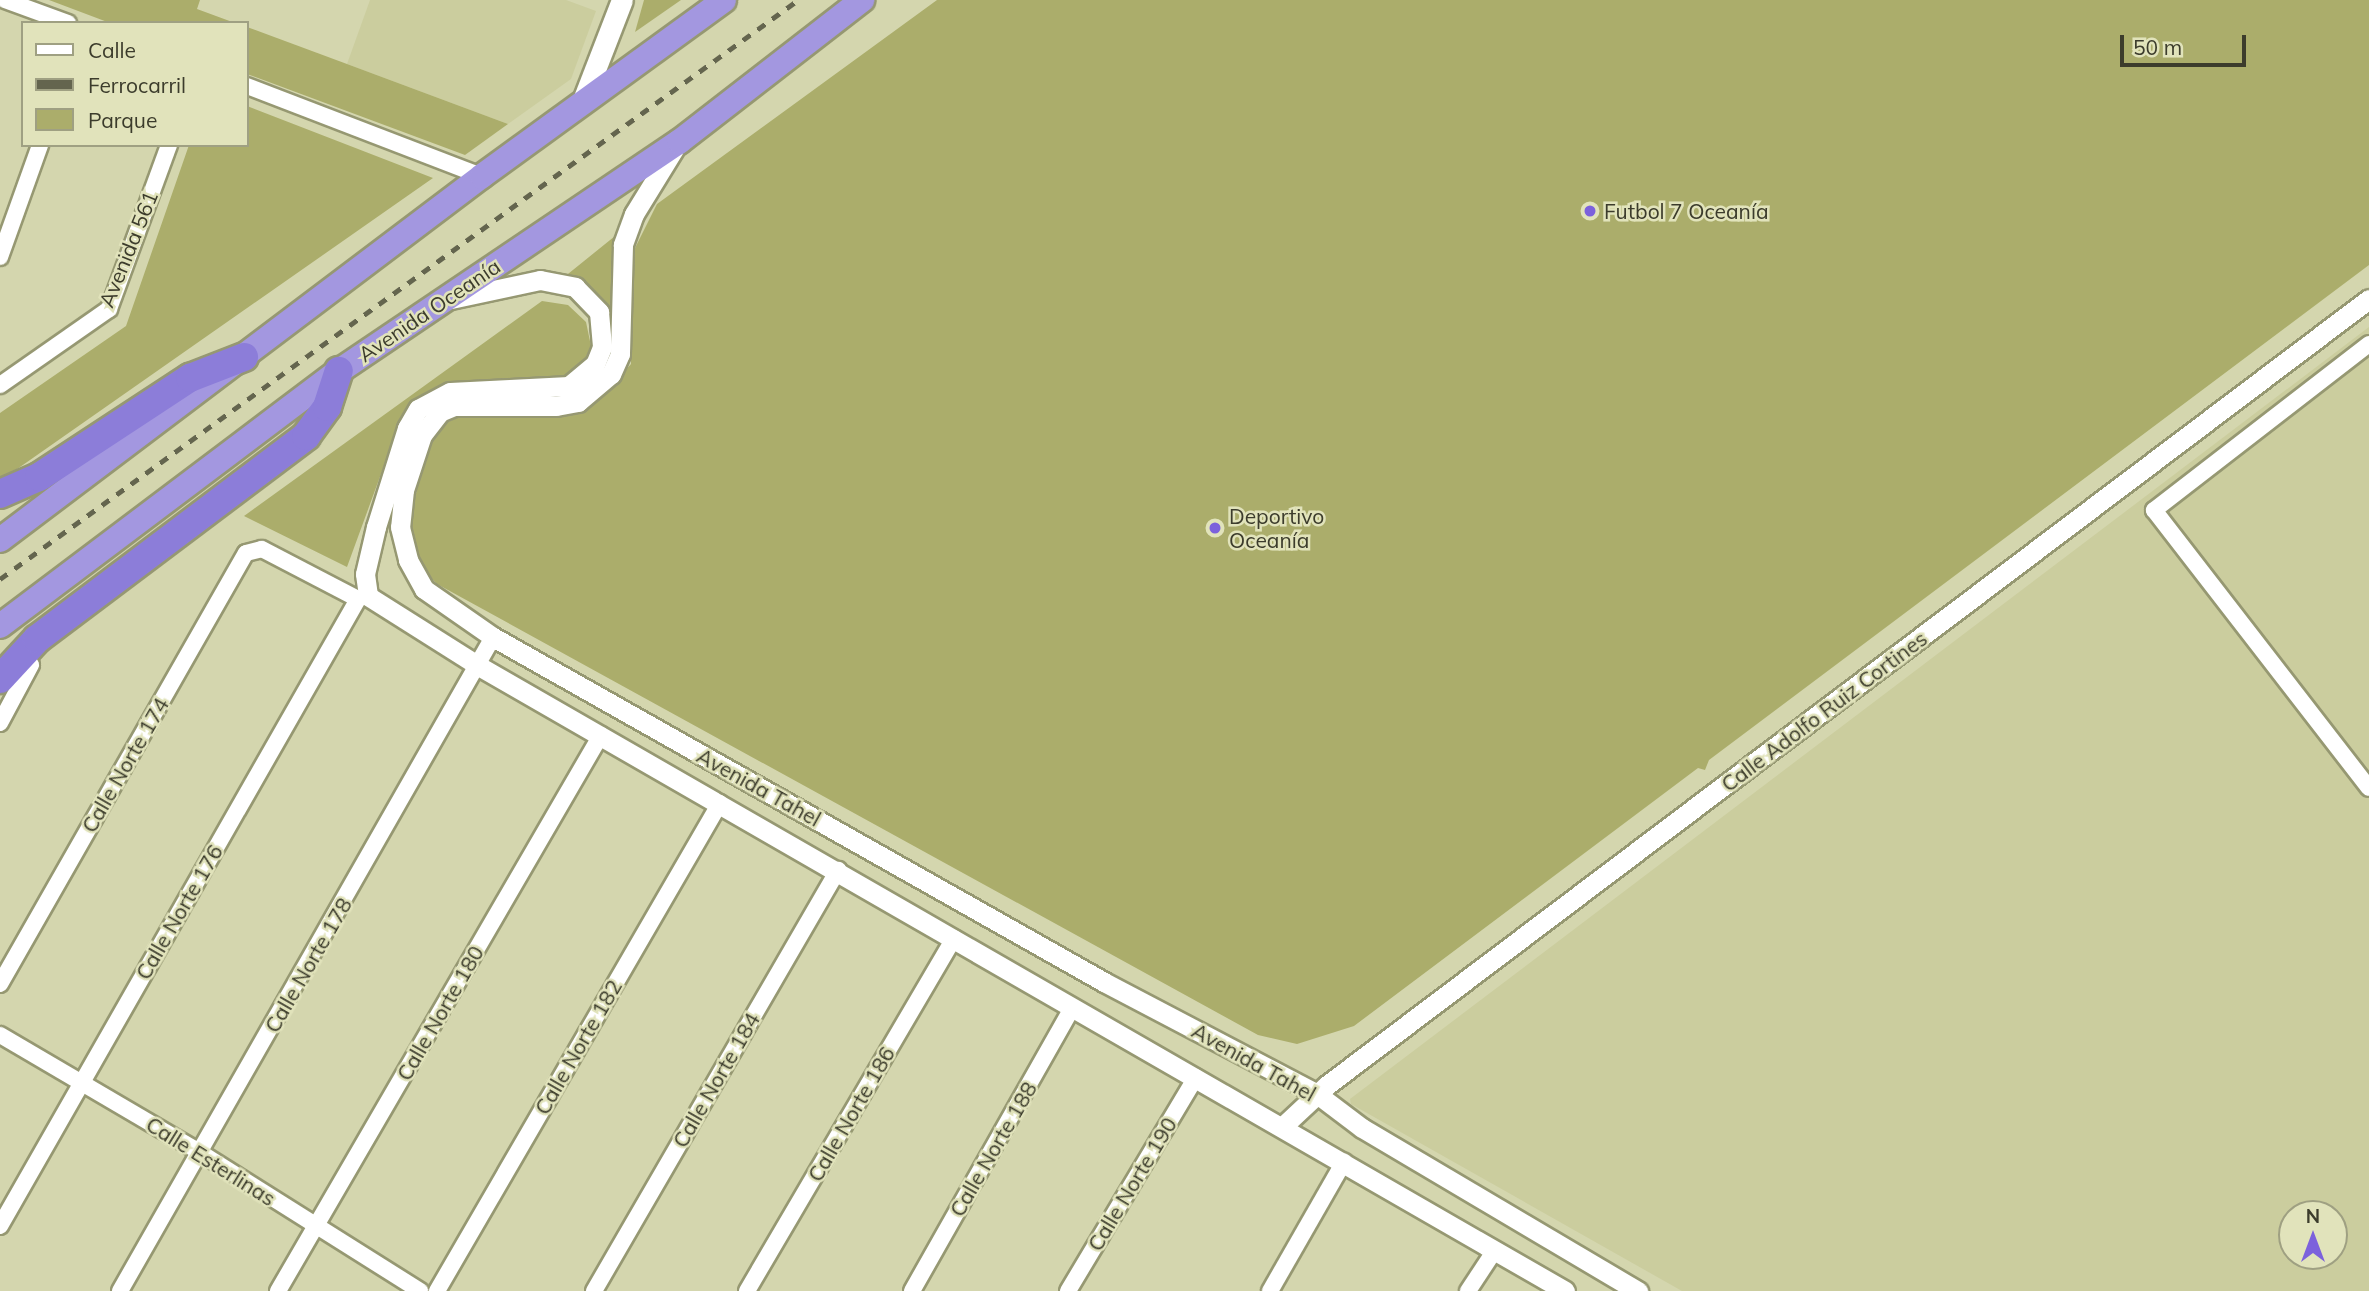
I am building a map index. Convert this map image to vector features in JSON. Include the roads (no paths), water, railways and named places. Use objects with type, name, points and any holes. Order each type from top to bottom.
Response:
[{"type":"highway","points":[[0,540],[482,176],[724,0]]},
{"type":"highway","name":"Avenida Oceanía","points":[[0,626],[340,371],[679,142],[862,0]]},
{"type":"highway","points":[[0,494],[39,477],[181,383],[244,357]]},
{"type":"highway","points":[[0,679],[37,639],[306,436],[327,407],[340,371]]},
{"type":"main road","points":[[582,103],[620,0]]},
{"type":"street","points":[[5,0],[63,21]]},
{"type":"street","points":[[248,86],[482,176]]},
{"type":"street","name":"Avenida Tahel","points":[[679,142],[634,214],[624,245],[620,354],[611,374],[578,402],[556,406],[454,406],[440,412],[422,435],[401,506],[400,527],[408,560],[437,602],[493,637],[1104,982],[1317,1094],[1362,1128],[1638,1291]]},
{"type":"street","points":[[0,257],[39,147]]},
{"type":"street","name":"Avenida 561","points":[[0,385],[109,309],[168,147]]},
{"type":"street","points":[[363,598],[373,537],[407,428],[418,409],[450,392],[569,386],[590,370],[602,347],[603,329],[589,298],[557,281],[540,280],[439,302]]},
{"type":"street","name":"Calle Adolfo Ruiz Cortines","points":[[1282,1126],[1317,1094],[2369,299]]},
{"type":"street","points":[[2369,344],[2154,510],[2369,788]]},
{"type":"street","name":"Avenida Tahel","points":[[254,548],[363,598],[1566,1291]]},
{"type":"street","name":"Calle Norte 174","points":[[0,984],[246,553],[254,548]]},
{"type":"street","name":"Calle Norte 176","points":[[0,1226],[363,598]]},
{"type":"street","name":"Calle Norte 178","points":[[120,1291],[493,637]]},
{"type":"street","points":[[0,723],[31,665]]},
{"type":"street","name":"Calle Norte 180","points":[[278,1291],[601,735]]},
{"type":"street","name":"Calle Norte 182","points":[[437,1291],[720,803]]},
{"type":"street","name":"Calle Norte 184","points":[[594,1291],[838,870]]},
{"type":"street","name":"Calle Norte 186","points":[[747,1291],[954,938]]},
{"type":"street","name":"Calle Norte 188","points":[[912,1291],[1073,1007]]},
{"type":"street","name":"Calle Esterlinas","points":[[0,1035],[201,1153],[420,1291]]},
{"type":"street","name":"Calle Norte 190","points":[[1068,1291],[1196,1077]]},
{"type":"street","points":[[1270,1291],[1343,1162]]},
{"type":"street","points":[[1468,1291],[1495,1250]]},
{"type":"railway","points":[[0,579],[798,0]]},
{"type":"place","name":"Futbol 7 Oceanía","points":[[1590,211]]},
{"type":"place","name":"Deportivo Oceanía","points":[[1215,528]]}]
